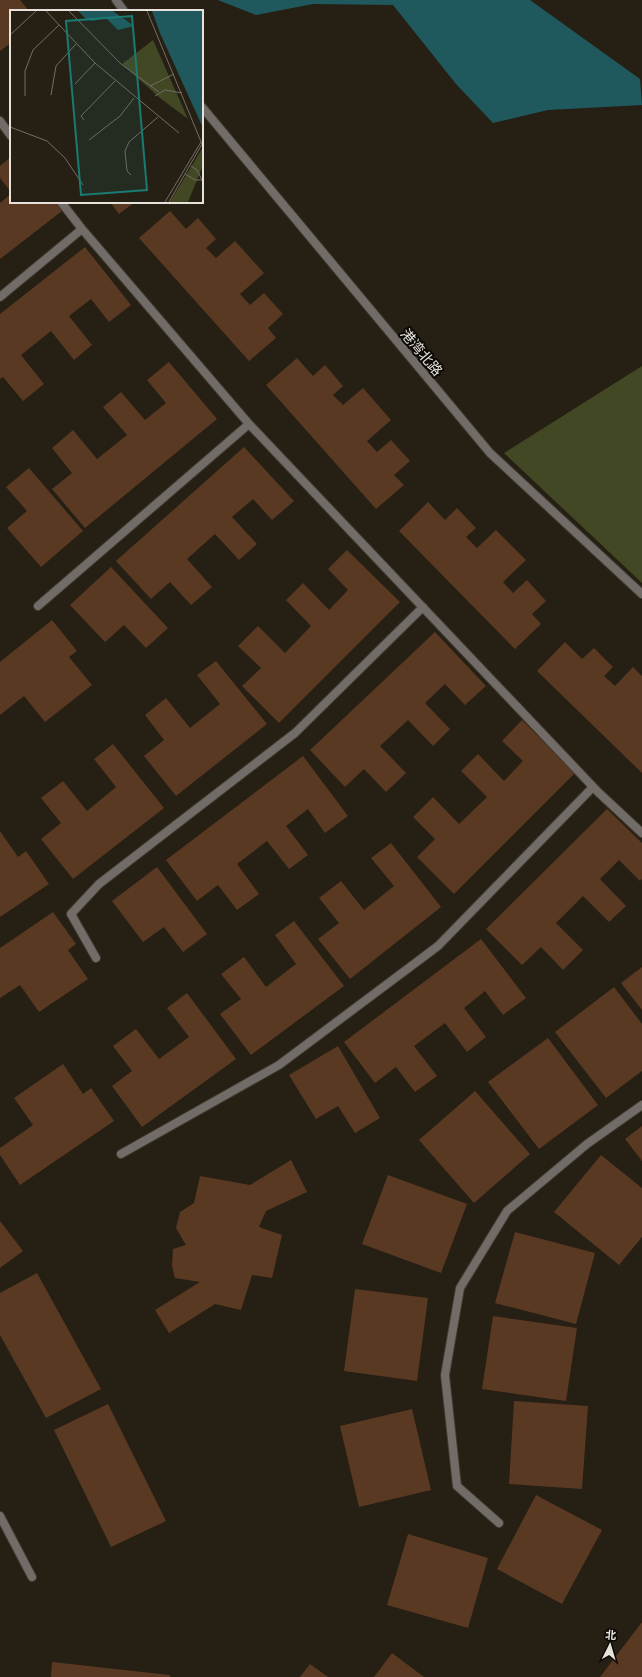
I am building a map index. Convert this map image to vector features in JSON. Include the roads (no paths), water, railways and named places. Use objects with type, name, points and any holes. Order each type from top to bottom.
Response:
[{"type":"street","points":[[116,0],[123,10]]},
{"type":"street","name":"港湾北路","points":[[203,108],[490,453],[642,594]]},
{"type":"street","points":[[0,121],[10,135]]},
{"type":"street","points":[[62,203],[82,229],[249,424],[593,787],[642,833]]},
{"type":"street","points":[[0,297],[82,229]]},
{"type":"street","points":[[38,606],[249,424]]},
{"type":"street","points":[[96,958],[71,914],[100,884],[295,733],[424,608]]},
{"type":"street","points":[[122,1154],[279,1065],[438,946],[593,787]]},
{"type":"street","points":[[499,1523],[457,1486],[445,1375],[460,1288],[507,1211],[587,1144],[642,1105]]},
{"type":"street","points":[[0,1516],[32,1577]]},
{"type":"water","points":[[218,0],[530,0],[640,79],[642,105],[548,110],[493,123],[456,84],[393,5],[313,4],[256,15]]}]
